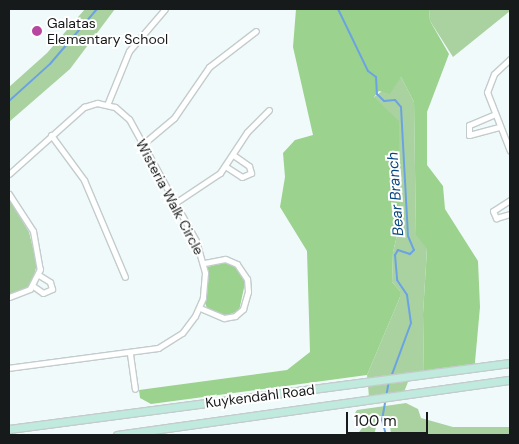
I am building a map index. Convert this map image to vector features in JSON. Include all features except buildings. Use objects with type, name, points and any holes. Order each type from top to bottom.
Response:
[{"type":"main road","name":"Kuykendahl Road","points":[[9,429],[414,378],[510,363]]},
{"type":"main road","name":"Kuykendahl Road","points":[[117,435],[510,380]]},
{"type":"street","points":[[9,174],[84,107],[107,105],[129,51],[165,9]]},
{"type":"street","points":[[143,144],[174,118],[208,67],[256,31]]},
{"type":"street","points":[[510,60],[494,74],[487,92],[493,115],[510,151]]},
{"type":"street","name":"Wisteria Walk Circle","points":[[9,368],[130,354],[158,348],[174,339],[200,308],[205,286],[204,263],[175,203],[129,119],[107,105]]},
{"type":"street","points":[[175,203],[211,181],[225,166],[247,132],[269,110]]},
{"type":"street","points":[[493,115],[469,125],[469,135],[498,127]]},
{"type":"street","points":[[51,135],[84,180],[125,277]]},
{"type":"street","points":[[225,166],[242,177],[251,173],[249,166],[232,155]]},
{"type":"street","points":[[9,194],[33,231],[40,260],[39,276],[33,286],[9,297]]},
{"type":"street","points":[[510,200],[493,211],[496,218],[510,214]]},
{"type":"street","points":[[200,308],[224,318],[235,316],[243,309],[248,292],[247,279],[237,264],[225,259],[204,263]]},
{"type":"street","points":[[33,286],[43,293],[52,289],[50,282],[39,276]]},
{"type":"street","points":[[130,354],[135,389]]},
{"type":"green space","points":[[85,9],[115,9],[70,69],[9,122],[9,87],[47,53]]},
{"type":"green space","points":[[296,9],[429,9],[430,21],[449,54],[427,112],[427,165],[443,186],[445,209],[478,261],[480,307],[474,373],[424,375],[423,314],[427,249],[416,235],[414,102],[401,77],[390,94],[379,91],[374,97],[399,121],[400,223],[393,252],[392,282],[400,291],[400,297],[367,375],[151,404],[140,398],[139,390],[287,370],[310,352],[307,251],[280,207],[285,177],[283,153],[295,140],[313,135],[293,47]]},
{"type":"green space","points":[[429,9],[510,9],[510,11],[453,57],[430,21]]},
{"type":"green space","points":[[401,77],[414,102],[416,234],[427,248],[423,314],[424,375],[408,382],[404,392],[369,397],[367,375],[400,297],[400,291],[392,282],[393,252],[400,223],[374,97]]},
{"type":"green space","points":[[9,199],[29,232],[37,264],[33,280],[26,289],[9,295]]},
{"type":"green space","points":[[224,262],[238,268],[245,283],[239,311],[224,316],[207,308],[205,303],[208,267]]},
{"type":"green space","points":[[406,403],[418,409],[421,418],[453,427],[510,427],[510,435],[391,435],[389,416],[379,416],[374,435],[338,435],[359,432],[366,423],[364,416],[355,413],[357,410]]},
{"type":"waterway","points":[[9,101],[50,64],[97,9]]},
{"type":"waterway","name":"Bear Branch","points":[[338,9],[368,71],[376,77],[377,94],[384,101],[395,100],[401,107],[408,236],[414,250],[410,254],[398,250],[395,255],[397,280],[407,295],[411,323],[391,377]]},
{"type":"waterway","name":"Bear Branch","points":[[386,435],[382,420],[389,381]]},
{"type":"place","name":"Galatas Elementary School","points":[[37,31]]}]
